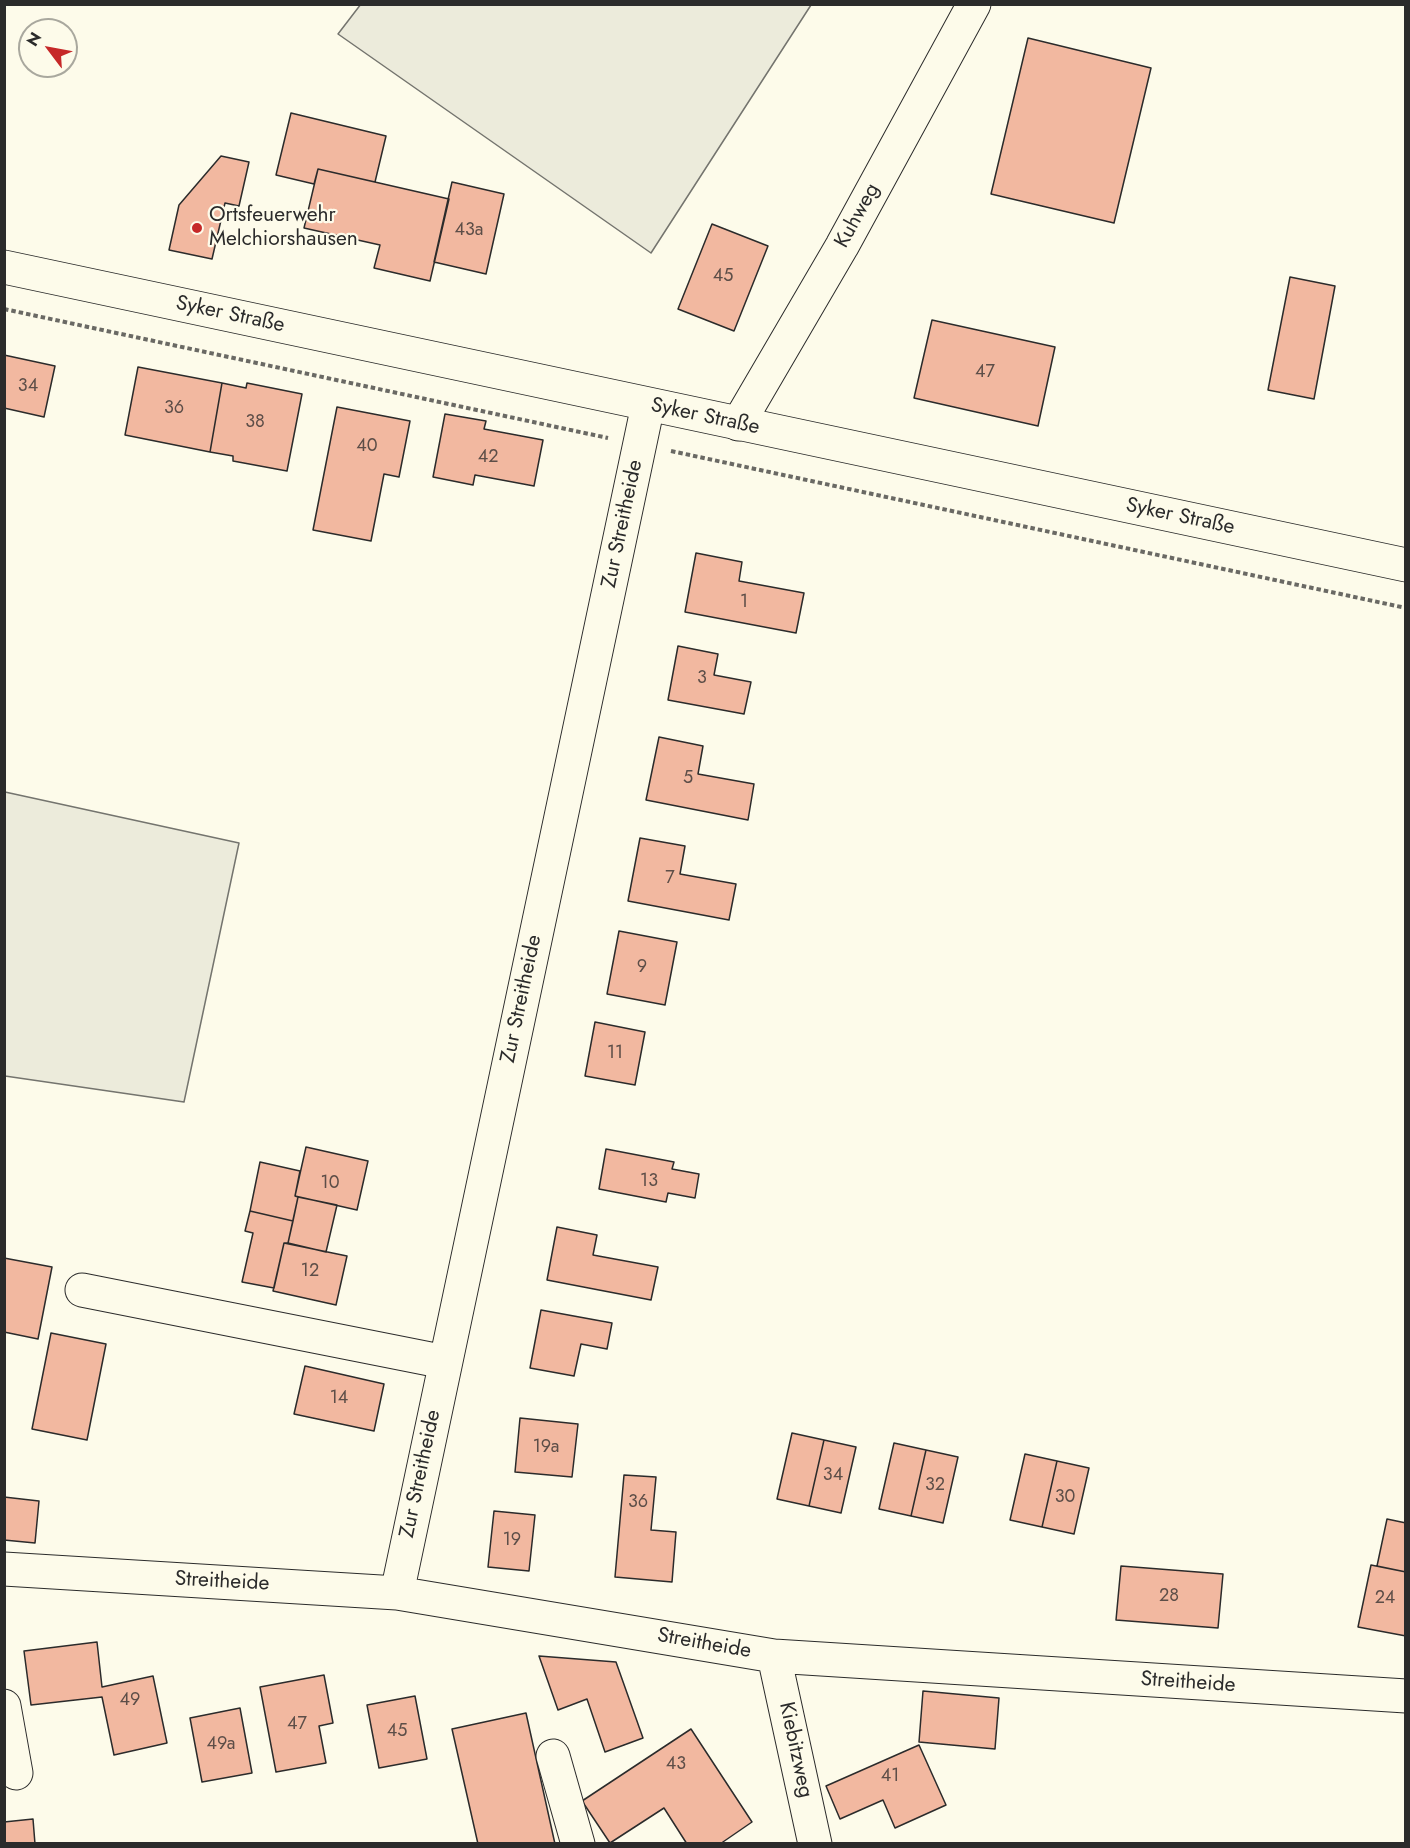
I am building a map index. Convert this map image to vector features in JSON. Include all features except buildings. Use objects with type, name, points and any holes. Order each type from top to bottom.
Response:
[{"type":"street","name":"Kuhweg","points":[[738,424],[842,246],[974,4]]},
{"type":"street","name":"Syker Straße","points":[[4,267],[1406,565]]},
{"type":"street","name":"Zur Streitheide","points":[[396,1593],[648,405]]},
{"type":"street","points":[[82,1290],[445,1362]]},
{"type":"street","name":"Streitheide","points":[[4,1569],[396,1593],[774,1656],[1406,1696]]},
{"type":"street","name":"Kiebitzweg","points":[[774,1656],[815,1844]]},
{"type":"street","points":[[4,1706],[16,1773]]},
{"type":"street","points":[[553,1756],[578,1844]]},
{"type":"path","points":[[4,309],[1406,608]]},
{"type":"shaded area","points":[[361,4],[811,5],[651,253],[338,34]]},
{"type":"shaded area","points":[[5,792],[239,843],[184,1102],[5,1076]]},
{"type":"place","name":"Ortsfeuerwehr Melchiorshausen","points":[[197,228]]}]
